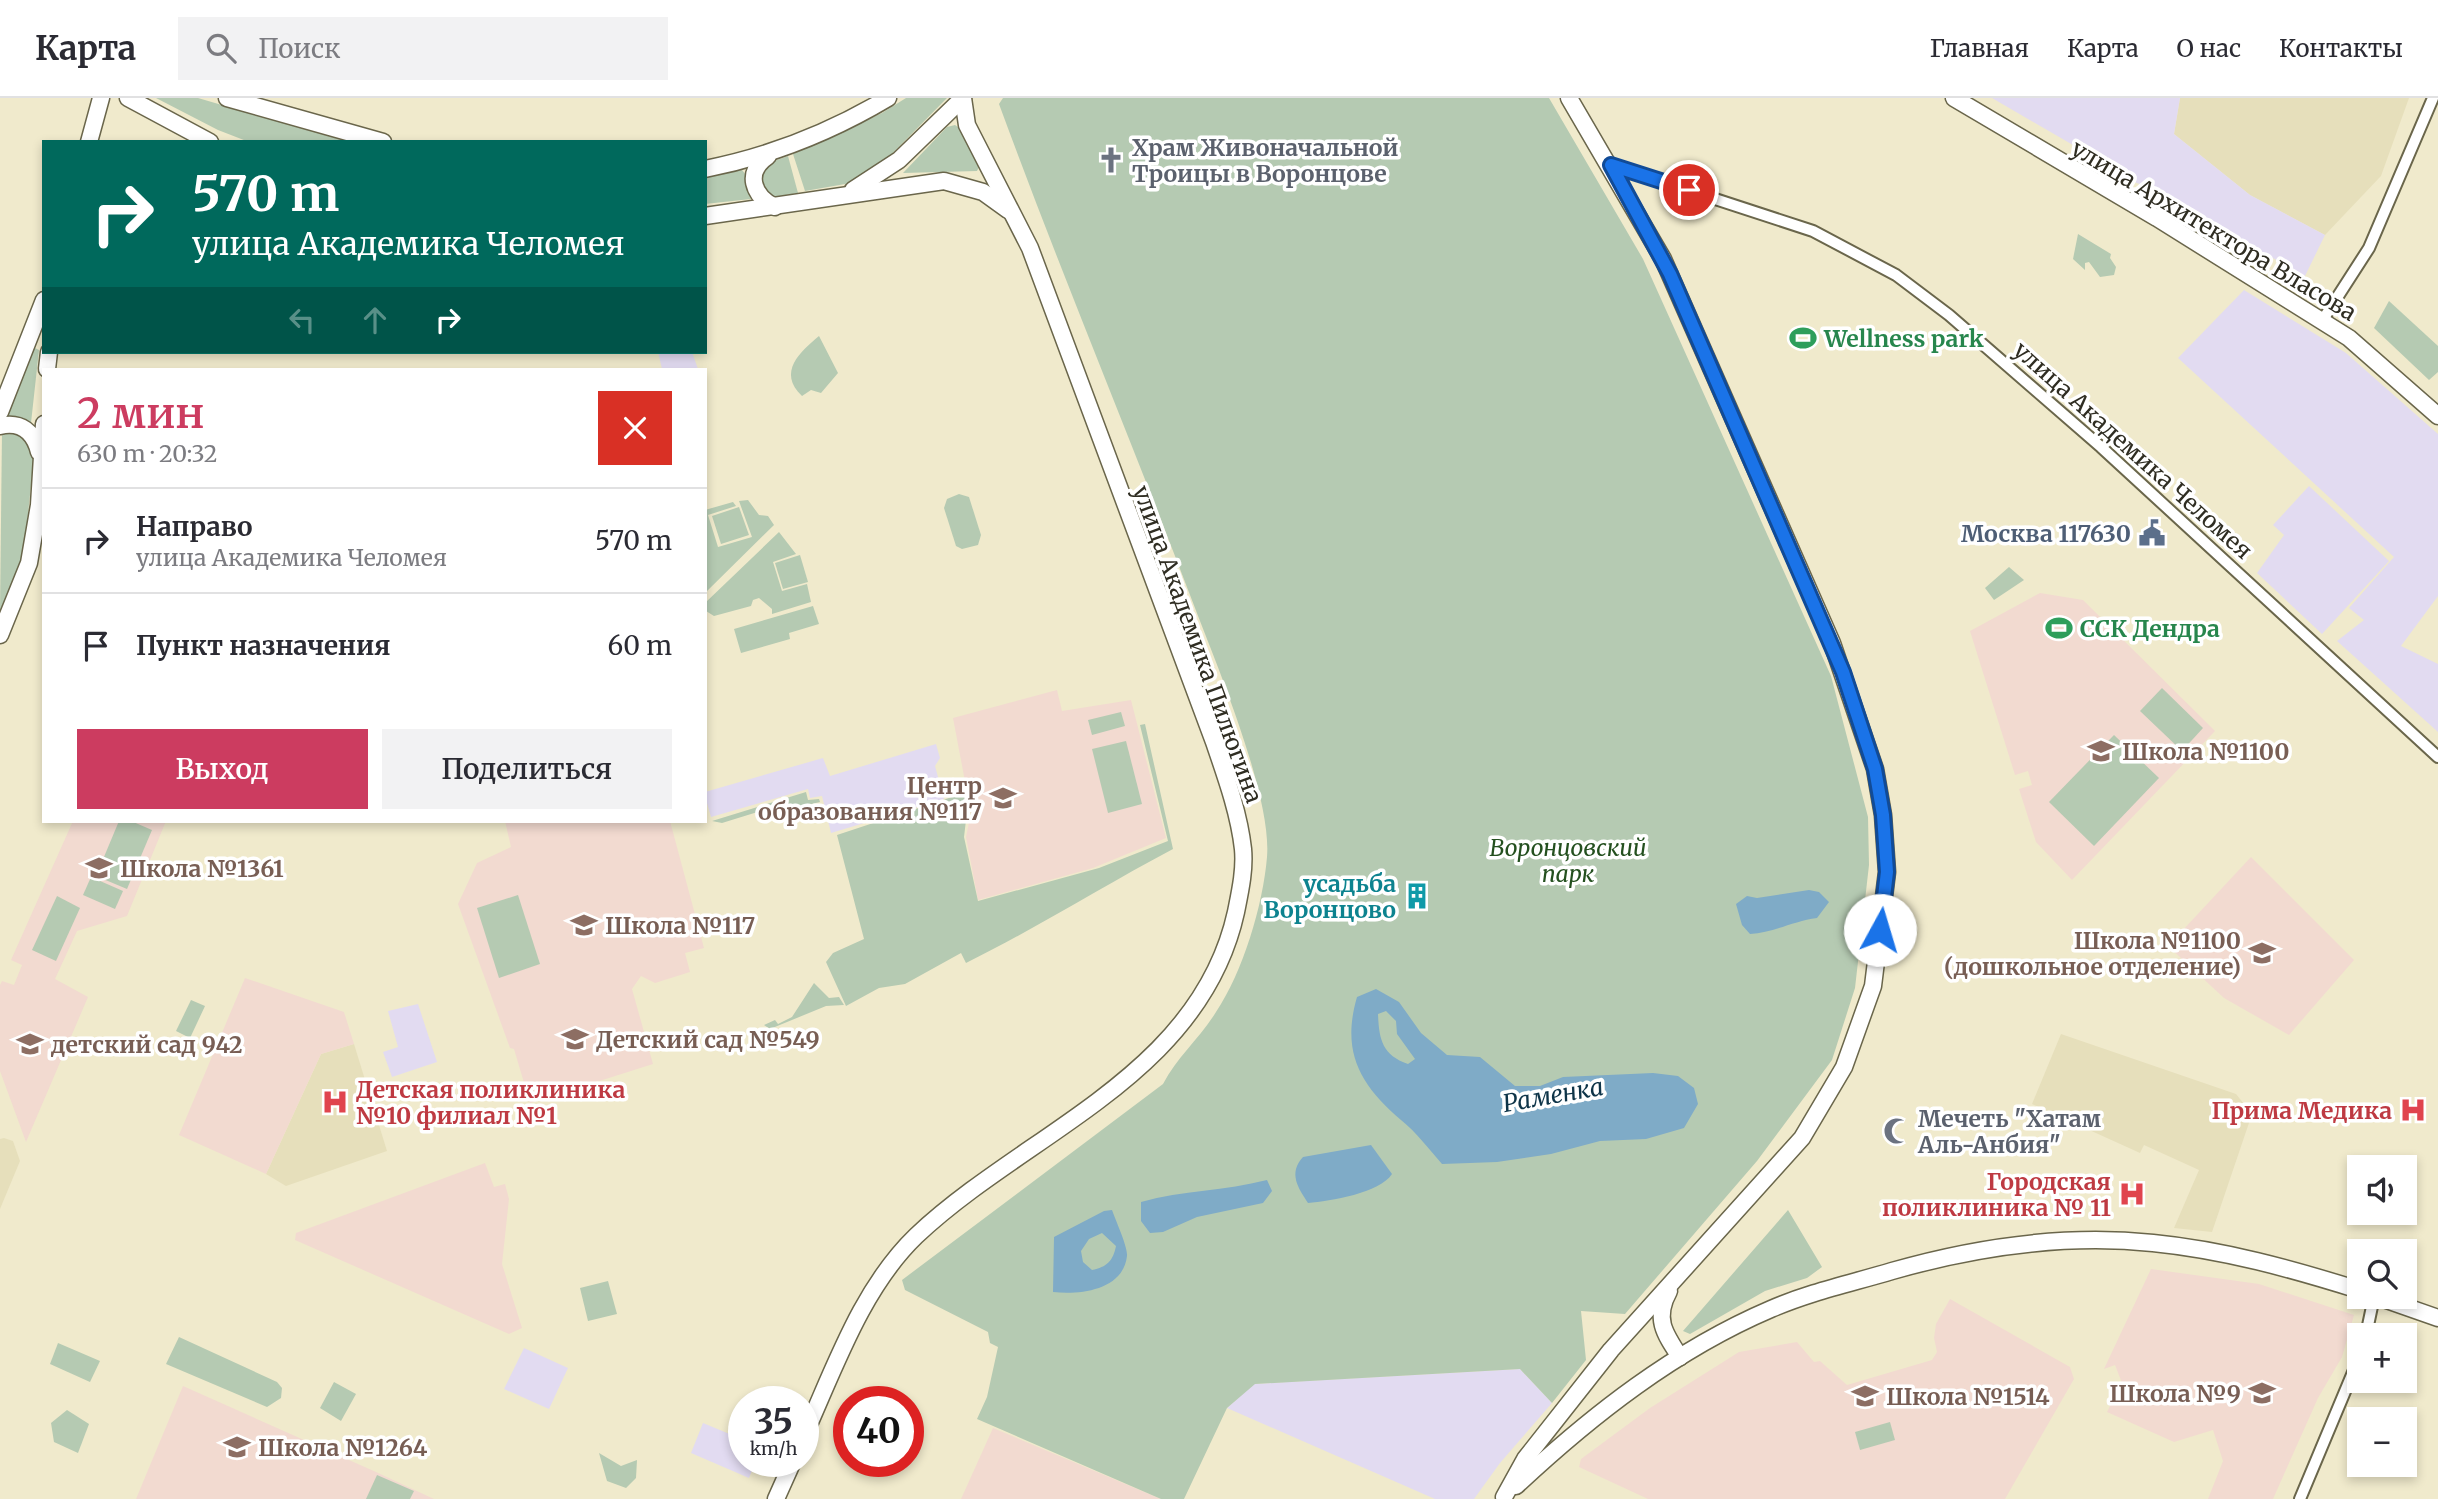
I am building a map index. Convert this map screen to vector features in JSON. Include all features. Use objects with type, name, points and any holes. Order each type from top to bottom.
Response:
[{"type":"street","points":[[90,140],[102,98]]},
{"type":"street","points":[[128,98],[206,140]]},
{"type":"street","points":[[707,168],[776,151],[853,118],[888,98]]},
{"type":"street","name":"улица Академика Пилюгина","points":[[819,1403],[853,1329],[887,1270],[926,1228],[1143,1065],[1165,1045],[1198,1004],[1211,981],[1232,928],[1239,895],[1243,850],[1227,779],[1030,248],[967,125],[963,98]]},
{"type":"street","name":"улица Академика Пилюгина","points":[[846,194],[899,160],[963,98]]},
{"type":"street","points":[[1503,1498],[1525,1460],[1611,1350],[1802,1138],[1844,1067],[1874,986],[1887,872],[1883,815],[1875,769],[1832,643],[1663,259],[1611,165],[1569,98]]},
{"type":"street","name":"улица Архитектора Власова","points":[[1954,98],[2157,218],[2349,338],[2438,416]]},
{"type":"street","points":[[2322,321],[2369,248],[2433,98]]},
{"type":"street","points":[[237,100],[376,140]]},
{"type":"street","points":[[775,207],[760,198],[753,181],[757,167],[776,151]]},
{"type":"street","points":[[944,181],[982,173],[985,169],[982,152]]},
{"type":"street","name":"улица Академика Челомея","points":[[1611,165],[1813,231],[1896,275],[1949,315],[2101,447],[2438,757]]},
{"type":"street","name":"улица Академика Пилюгина","points":[[707,216],[944,181],[983,192],[1013,214]]},
{"type":"street","points":[[0,412],[42,305]]},
{"type":"street","points":[[0,426],[13,424],[32,434],[41,461]]},
{"type":"street","points":[[0,635],[29,563],[39,505],[42,449]]},
{"type":"street","points":[[1503,1498],[1560,1445],[1622,1396],[1680,1357],[1746,1321],[1806,1296],[1942,1258],[2003,1247],[2086,1241],[2151,1243],[2249,1259],[2347,1287]]},
{"type":"street","points":[[1675,1280],[1660,1315],[1664,1333],[1680,1357]]},
{"type":"street","points":[[2411,1309],[2438,1318]]},
{"type":"street","points":[[2300,1499],[2347,1389]]},
{"type":"street","points":[[776,1499],[786,1477]]},
{"type":"shaded area","points":[[1992,98],[2180,98],[2174,134],[2250,195],[2325,235],[2305,276],[2142,185],[2114,174],[2104,163]]},
{"type":"shaded area","points":[[2180,98],[2409,98],[2381,176],[2325,235],[2250,195],[2174,134]]},
{"type":"shaded area","points":[[2244,290],[2346,353],[2438,434],[2438,596],[2401,646],[2438,664],[2438,732],[2337,641],[2364,620],[2349,608],[2394,557],[2178,358]]},
{"type":"shaded area","points":[[658,354],[693,354],[698,368],[662,368]]},
{"type":"shaded area","points":[[2309,486],[2389,561],[2322,634],[2257,573],[2284,535],[2273,525]]},
{"type":"shaded area","name":"Школа №1100","points":[[2040,593],[2083,600],[2215,731],[2072,880],[2036,842],[2019,789],[2032,785],[2028,771],[2015,775],[1970,631]]},
{"type":"shaded area","points":[[1057,690],[1062,711],[1131,700],[1166,838],[1093,868],[978,900],[966,837],[971,813],[953,718]]},
{"type":"shaded area","points":[[936,744],[940,758],[935,766],[944,799],[831,833],[822,796],[810,798],[808,789],[711,817],[707,803],[707,791],[823,758],[830,776]]},
{"type":"shaded area","points":[[72,823],[165,823],[127,916],[77,931],[55,979],[88,997],[26,1142],[0,1071],[0,985],[2,981],[14,985],[22,965],[11,960]]},
{"type":"shaded area","points":[[505,823],[671,823],[704,948],[685,953],[690,972],[655,983],[641,976],[632,989],[653,1064],[530,1103],[514,1049],[510,1048],[458,904],[477,863],[511,847]]},
{"type":"shaded area","name":"Школа №1100 (дошкольное отделение)","points":[[2251,857],[2354,960],[2289,1035],[2224,998],[2168,946]]},
{"type":"shaded area","points":[[245,978],[344,1012],[354,1044],[321,1054],[266,1174],[179,1135]]},
{"type":"shaded area","points":[[418,1004],[437,1062],[392,1077],[383,1052],[398,1047],[388,1011]]},
{"type":"shaded area","points":[[2061,1034],[2236,1094],[2252,1114],[2212,1232],[2174,1228],[2199,1170],[2144,1145],[2140,1153],[2032,1104]]},
{"type":"shaded area","name":"Детская поликлиника №10 филиал №1","points":[[354,1044],[387,1151],[286,1186],[266,1174],[321,1054]]},
{"type":"shaded area","points":[[0,1139],[13,1141],[20,1161],[0,1209]]},
{"type":"shaded area","points":[[485,1163],[494,1187],[505,1184],[509,1199],[502,1264],[522,1328],[509,1334],[295,1240],[296,1233]]},
{"type":"shaded area","points":[[2151,1269],[2259,1284],[2354,1315],[2352,1323],[2347,1323],[2347,1340],[2342,1357],[2318,1398],[2273,1499],[2208,1499],[2223,1461],[2213,1430],[2174,1442],[2107,1412],[2122,1383],[2115,1365],[2104,1369]]},
{"type":"shaded area","name":"Школа №1514","points":[[1950,1299],[2070,1367],[2074,1379],[2005,1499],[1648,1499],[1579,1467],[1581,1459],[1650,1408],[1739,1352],[1797,1342],[1814,1362],[1820,1361],[1847,1385],[1932,1360],[1937,1352],[1934,1338],[1936,1324]]},
{"type":"shaded area","points":[[524,1348],[568,1368],[549,1409],[504,1389]]},
{"type":"shaded area","points":[[1520,1369],[1552,1403],[1500,1463],[1474,1499],[1435,1499],[1227,1408],[1254,1384]]},
{"type":"shaded area","name":"Школа №1264","points":[[183,1386],[376,1472],[434,1499],[136,1499]]},
{"type":"shaded area","points":[[703,1423],[728,1433],[728,1469],[691,1453]]},
{"type":"shaded area","points":[[993,1428],[1161,1499],[961,1499]]},
{"type":"green space","points":[[156,98],[198,98],[342,140],[244,140],[218,130]]},
{"type":"green space","points":[[906,98],[947,98],[874,172],[851,183],[805,191],[793,154],[882,113]]},
{"type":"green space","name":"Воронцовский парк","points":[[1003,98],[1549,98],[1643,259],[1831,676],[1868,817],[1869,865],[1855,988],[1832,1060],[1757,1161],[1625,1314],[1581,1311],[1586,1360],[1552,1403],[1520,1369],[1255,1384],[1227,1408],[1184,1499],[1161,1499],[977,1419],[987,1397],[998,1347],[990,1343],[988,1332],[905,1290],[902,1280],[1163,1084],[1210,1021],[1235,978],[1256,917],[1267,857],[1261,801],[1242,732],[999,104]]},
{"type":"green space","points":[[955,125],[962,130],[980,165],[977,171],[903,173],[947,127]]},
{"type":"green space","points":[[788,156],[798,193],[774,197],[763,194],[759,171],[766,164]]},
{"type":"green space","points":[[742,170],[746,175],[751,199],[707,204],[707,178]]},
{"type":"green space","points":[[2078,234],[2111,254],[2110,258],[2116,267],[2114,275],[2100,277],[2089,262],[2085,263],[2085,270],[2073,259]]},
{"type":"green space","points":[[2389,301],[2438,346],[2438,372],[2429,380],[2374,328]]},
{"type":"green space","points":[[819,336],[838,373],[821,393],[811,390],[802,396],[791,379],[791,371],[799,356]]},
{"type":"green space","points":[[29,345],[39,350],[31,423],[17,417],[3,417]]},
{"type":"green space","points":[[2,430],[28,437],[34,456],[24,553],[0,611]]},
{"type":"green space","points":[[959,494],[969,497],[981,535],[978,545],[962,549],[956,546],[944,508],[947,499]]},
{"type":"green space","points":[[748,500],[759,515],[768,516],[774,525],[707,591],[707,509],[733,502],[736,506],[708,515],[718,547],[752,537],[739,501]]},
{"type":"green space","points":[[739,507],[749,535],[721,544],[712,516]]},
{"type":"green space","points":[[779,532],[796,554],[773,562],[782,591],[807,584],[811,602],[772,614],[772,609],[759,598],[753,600],[751,606],[714,616],[707,612],[707,601]]},
{"type":"green space","points":[[800,555],[808,582],[783,589],[775,563]]},
{"type":"green space","points":[[2009,567],[2024,580],[1994,600],[1985,588]]},
{"type":"green space","points":[[813,606],[819,624],[789,633],[790,639],[741,653],[734,629]]},
{"type":"green space","points":[[2162,688],[2203,728],[2182,751],[2140,711]]},
{"type":"green space","points":[[1121,712],[1125,726],[1092,735],[1088,720]]},
{"type":"green space","points":[[1145,724],[1173,849],[966,963],[961,953],[905,984],[879,988],[846,1006],[826,962],[833,953],[864,939],[837,835],[964,793],[967,812],[964,837],[978,901],[1099,868],[1168,841],[1140,725]]},
{"type":"green space","points":[[2114,735],[2159,778],[2094,846],[2049,802]]},
{"type":"green space","points":[[1126,741],[1142,804],[1108,813],[1092,749]]},
{"type":"green space","points":[[806,792],[808,800],[819,799],[820,802],[799,807],[786,803],[722,823],[712,821]]},
{"type":"green space","points":[[118,823],[136,823],[152,830],[127,889],[96,876]]},
{"type":"green space","points":[[91,877],[123,891],[115,909],[83,895]]},
{"type":"green space","points":[[518,895],[540,964],[499,978],[477,908]]},
{"type":"green space","points":[[57,896],[80,908],[56,961],[32,950]]},
{"type":"green space","points":[[814,983],[829,998],[839,997],[844,1005],[826,1006],[770,1029],[764,1025],[775,1020],[778,1024],[792,1017]]},
{"type":"green space","points":[[191,1000],[205,1006],[190,1038],[176,1031]]},
{"type":"green space","points":[[1788,1210],[1822,1267],[1807,1278],[1765,1291],[1690,1334],[1683,1331]]},
{"type":"green space","points":[[608,1281],[617,1314],[588,1321],[580,1288]]},
{"type":"green space","points":[[179,1337],[277,1382],[282,1388],[281,1398],[267,1407],[166,1364]]},
{"type":"green space","points":[[58,1343],[100,1361],[90,1382],[50,1364]]},
{"type":"green space","points":[[334,1382],[356,1394],[341,1421],[320,1408]]},
{"type":"green space","points":[[67,1410],[89,1424],[78,1453],[54,1442],[51,1423]]},
{"type":"green space","points":[[1890,1422],[1895,1440],[1860,1450],[1855,1432]]},
{"type":"green space","points":[[599,1453],[621,1466],[637,1460],[636,1478],[626,1488],[607,1481]]},
{"type":"green space","points":[[377,1475],[414,1491],[410,1499],[366,1499]]},
{"type":"water","points":[[1809,890],[1819,892],[1829,902],[1817,918],[1750,934],[1742,925],[1736,904],[1747,896],[1757,898]]},
{"type":"water","name":"Раменка","points":[[1376,989],[1399,1002],[1421,1033],[1447,1055],[1480,1057],[1515,1086],[1540,1086],[1563,1077],[1653,1073],[1678,1076],[1694,1088],[1698,1104],[1684,1128],[1646,1139],[1600,1141],[1551,1154],[1497,1162],[1442,1164],[1365,1080],[1353,1051],[1351,1034],[1357,997]],"holes":[[[1386,1011],[1396,1021],[1397,1034],[1415,1059],[1408,1064],[1387,1051],[1379,1031],[1378,1014]]]},
{"type":"water","points":[[1371,1145],[1392,1174],[1386,1181],[1354,1195],[1308,1203],[1295,1175],[1298,1163],[1303,1157]]},
{"type":"water","points":[[1267,1180],[1272,1191],[1263,1203],[1197,1217],[1163,1232],[1150,1233],[1141,1221],[1141,1202]]},
{"type":"water","points":[[1112,1210],[1123,1240],[1127,1252],[1124,1267],[1118,1276],[1099,1288],[1053,1292],[1054,1237],[1104,1211]],"holes":[[[1102,1233],[1116,1246],[1113,1256],[1102,1267],[1092,1270],[1083,1262],[1081,1251],[1089,1239]]]},
{"type":"place","name":"Храм Живоначальной Троицы в Воронцове","points":[[1111,160]]},
{"type":"place","name":"Wellness park","points":[[1803,338]]},
{"type":"place","name":"Москва 117630","points":[[2152,533]]},
{"type":"place","name":"ССК Дендра","points":[[2059,628]]},
{"type":"place","name":"Школа №1100","points":[[2101,751]]},
{"type":"place","name":"Центр образования №117","points":[[1003,798]]},
{"type":"place","name":"Школа №1361","points":[[99,868]]},
{"type":"place","name":"усадьба Воронцово","points":[[1417,896]]},
{"type":"place","name":"Школа №117","points":[[584,925]]},
{"type":"place","name":"Школа №1100 (дошкольное отделение)","points":[[2262,953]]},
{"type":"place","name":"Детский сад №549","points":[[575,1039]]},
{"type":"place","name":"детский сад 942","points":[[30,1044]]},
{"type":"place","name":"Детская поликлиника №10 филиал №1","points":[[335,1102]]},
{"type":"place","name":"Прима Медика","points":[[2413,1110]]},
{"type":"place","name":"Мечеть \"Хатам Аль-Анбия\"","points":[[1897,1131]]},
{"type":"place","name":"Городская поликлиника № 11","points":[[2132,1194]]},
{"type":"place","name":"Школа №9","points":[[2262,1393]]},
{"type":"place","name":"Школа №1514","points":[[1865,1396]]},
{"type":"place","name":"Школа №1264","points":[[237,1447]]},
{"type":"route","points":[[1689,190],[1611,165],[1670,274],[1843,672],[1875,769],[1883,815],[1887,872],[1880,930]]}]
